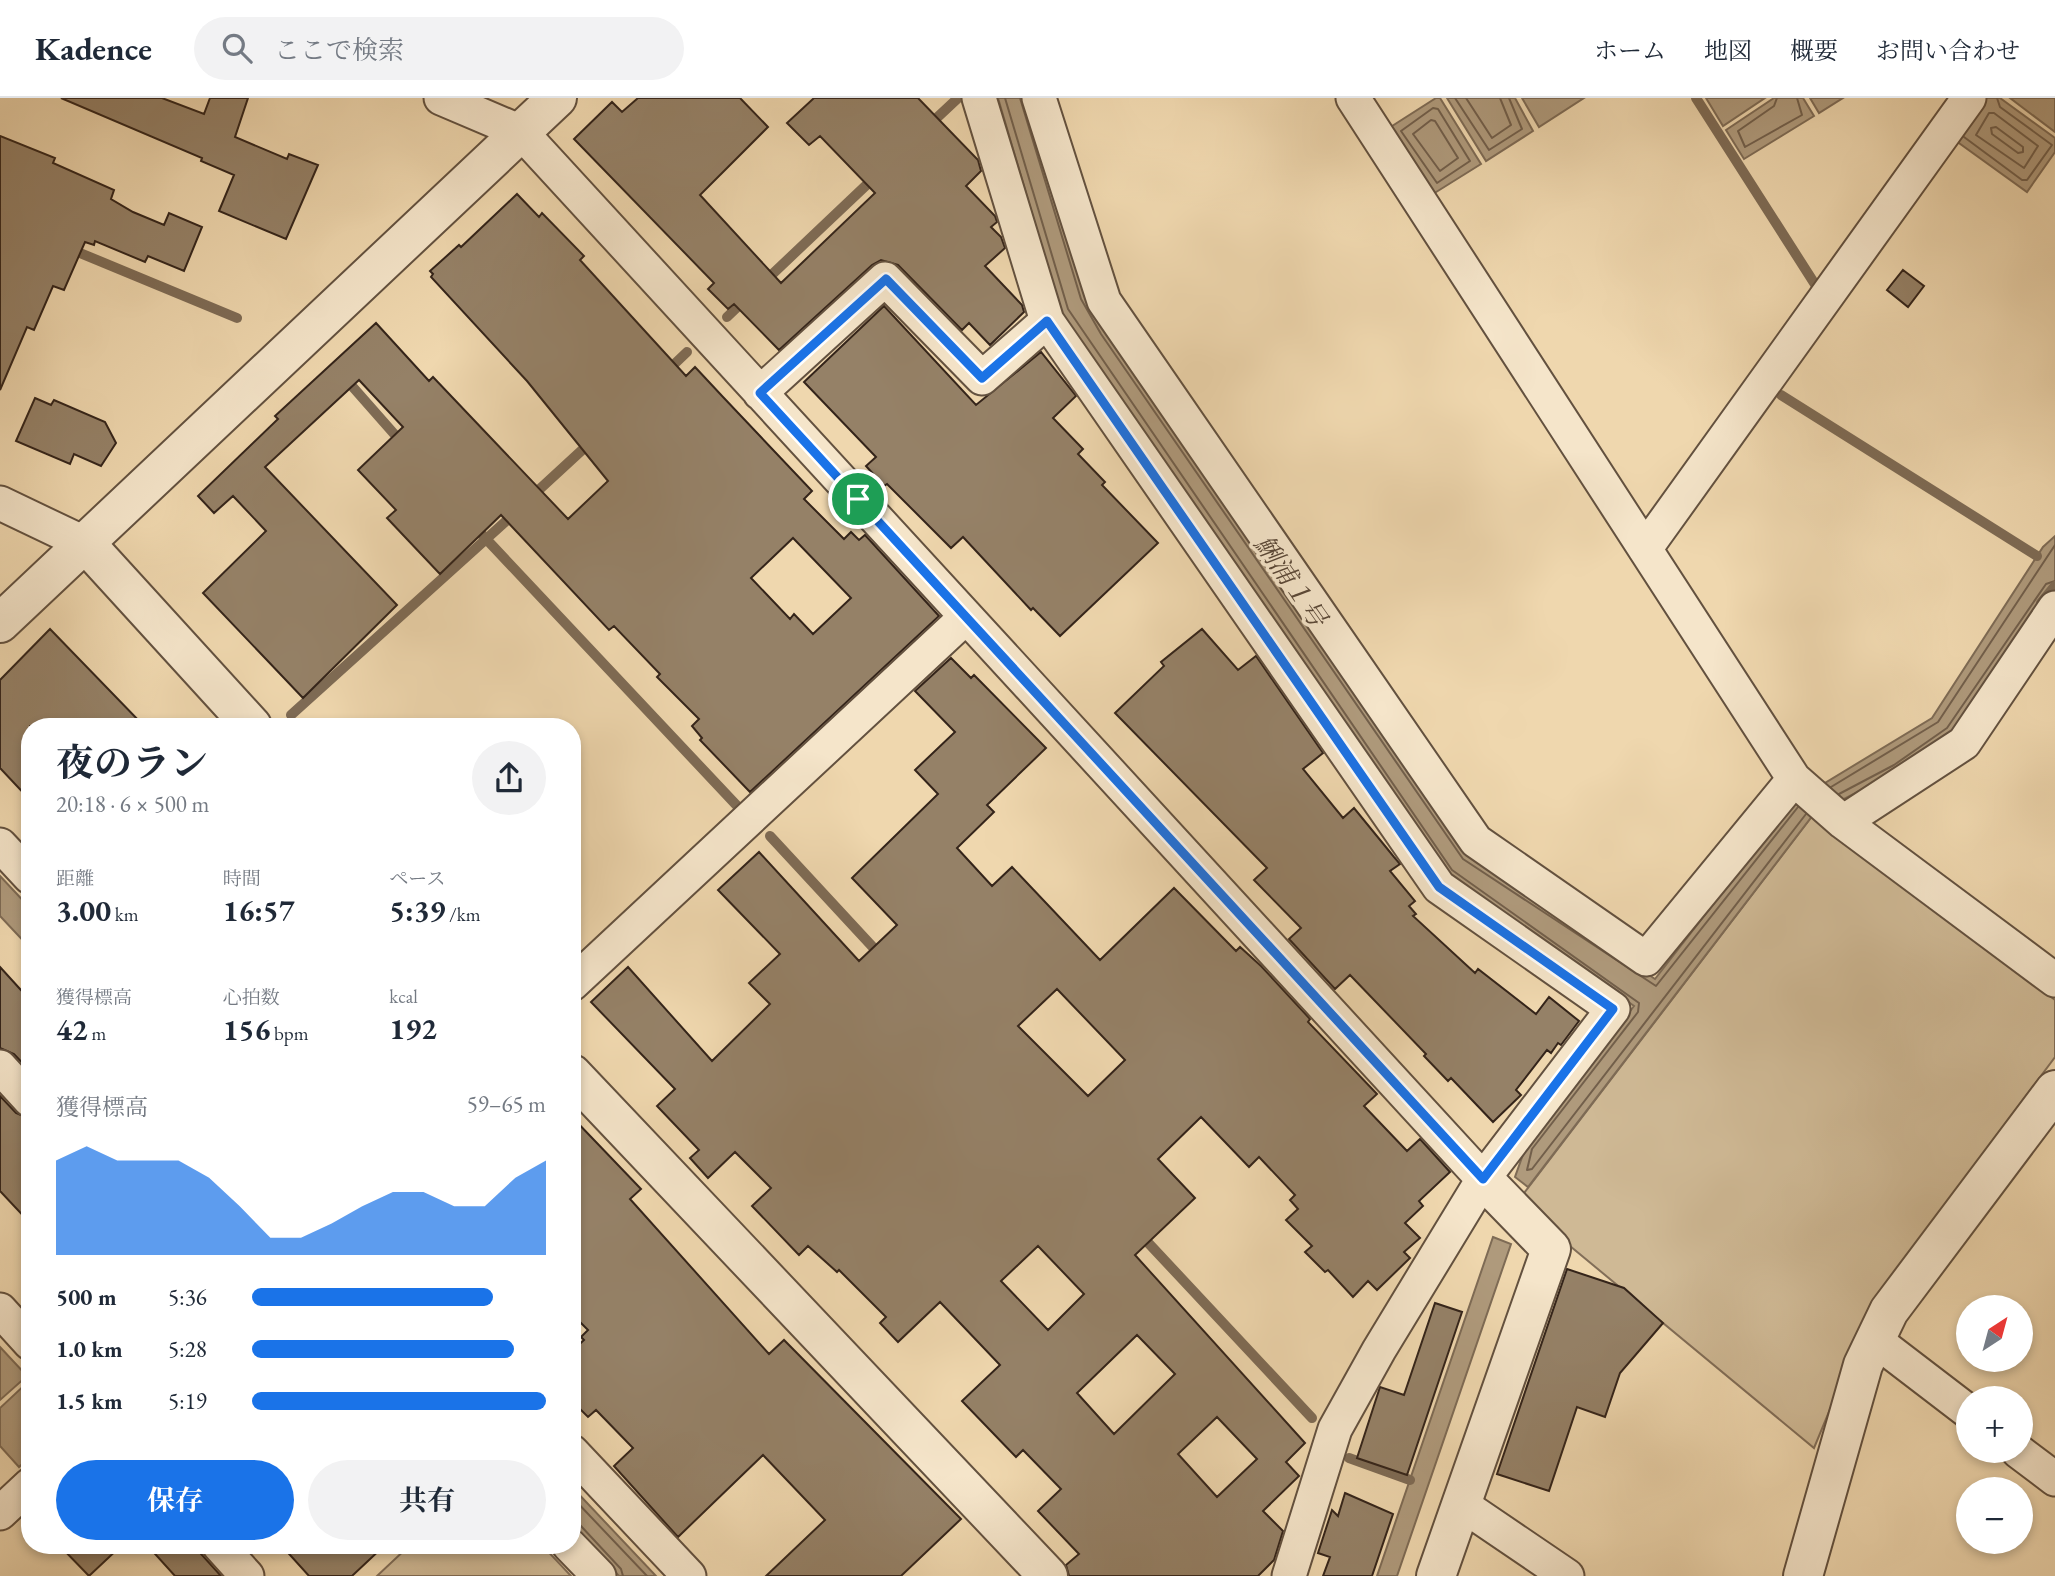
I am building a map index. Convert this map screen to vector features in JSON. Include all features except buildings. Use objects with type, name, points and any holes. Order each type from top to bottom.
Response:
[{"type":"street","points":[[441,98],[521,132],[1483,1179],[1551,1249],[1436,1576]]},
{"type":"street","points":[[0,623],[558,98]]},
{"type":"street","points":[[979,98],[1047,321],[1439,887],[1613,1009],[1483,1179],[1335,1429],[1289,1576]]},
{"type":"street","points":[[1039,98],[1104,301],[1476,841],[1647,959],[1794,779]]},
{"type":"street","points":[[1353,98],[1794,779],[1843,822],[2055,980]]},
{"type":"street","points":[[1645,549],[1969,98]]},
{"type":"street","points":[[760,393],[886,279],[982,378],[1047,321]]},
{"type":"street","points":[[0,503],[86,544],[245,718]]},
{"type":"street","points":[[1843,822],[1964,743],[2055,608]]},
{"type":"street","points":[[581,976],[966,617]]},
{"type":"street","points":[[0,845],[21,867]]},
{"type":"street","points":[[0,1067],[21,1090]]},
{"type":"street","points":[[581,1083],[1048,1576]]},
{"type":"street","points":[[1803,1576],[1863,1365],[1889,1311],[2055,1090]]},
{"type":"street","points":[[0,1310],[21,1333]]},
{"type":"street","points":[[1875,1340],[1956,1402]]},
{"type":"street","points":[[581,1462],[689,1576]]},
{"type":"street","points":[[2033,1462],[2055,1479]]},
{"type":"street","points":[[0,1513],[21,1493]]},
{"type":"street","points":[[1461,1504],[1567,1576]]},
{"type":"street","points":[[227,1554],[247,1576]]},
{"type":"street","points":[[577,1554],[598,1576]]},
{"type":"shaded area","points":[[1813,815],[2055,1000],[2055,1057],[1877,1296],[1814,1448],[1570,1246],[1521,1197]]},
{"type":"shaded area","points":[[400,1554],[550,1554],[571,1576],[377,1576]]},
{"type":"water","points":[[998,98],[1026,98],[1087,296],[1468,854],[1655,979],[1792,803],[1932,718],[2043,547],[2055,536],[2055,584],[1953,733],[1898,771],[1813,815],[1528,1187],[1515,1177],[1526,1146],[1634,1006],[1448,876],[1061,312]]},
{"type":"water","points":[[1440,98],[1481,164],[1433,194],[1389,128]]},
{"type":"water","points":[[1447,98],[1515,98],[1533,131],[1486,161]]},
{"type":"water","points":[[1522,98],[1584,98],[1539,127]]},
{"type":"water","points":[[1706,98],[1765,98],[1723,126]]},
{"type":"water","points":[[1774,98],[1803,98],[1814,116],[1744,159],[1726,130]]},
{"type":"water","points":[[1810,98],[1843,98],[1819,113]]},
{"type":"water","points":[[1981,98],[2000,98],[2055,138],[2055,152],[2027,192],[1952,138]]},
{"type":"water","points":[[2010,98],[2055,98],[2055,132]]},
{"type":"water","points":[[0,876],[21,898],[21,938],[0,916]]},
{"type":"water","points":[[1493,1237],[1511,1244],[1397,1576],[1377,1576]]},
{"type":"water","points":[[0,1347],[21,1370],[21,1381],[0,1400]]},
{"type":"water","points":[[21,1388],[19,1467],[0,1446],[0,1408]]},
{"type":"water","points":[[581,1497],[656,1576],[619,1576],[581,1536]]},
{"type":"waterway","points":[[927,127],[958,98]]},
{"type":"waterway","points":[[1696,98],[1818,289]]},
{"type":"waterway","points":[[764,282],[877,175]]},
{"type":"waterway","points":[[68,248],[237,318]]},
{"type":"waterway","points":[[727,317],[748,297]]},
{"type":"waterway","points":[[666,372],[687,352]]},
{"type":"waterway","points":[[344,377],[403,444]]},
{"type":"waterway","points":[[1781,395],[2037,556]]},
{"type":"waterway","points":[[530,498],[593,440]]},
{"type":"waterway","points":[[291,715],[516,512]]},
{"type":"waterway","points":[[473,525],[741,810]]},
{"type":"waterway","points":[[2041,603],[2055,586]]},
{"type":"waterway","points":[[770,836],[882,957]]},
{"type":"waterway","points":[[1139,1233],[1312,1418]]},
{"type":"waterway","points":[[1349,1458],[1410,1480]]},
{"type":"route","points":[[886,279],[982,378],[1047,321],[1439,887],[1613,1009],[1483,1179],[966,617],[858,499],[760,393],[886,279]]},
{"type":"water label","name":"鯏浦１号","points":[[1291,581]]}]
